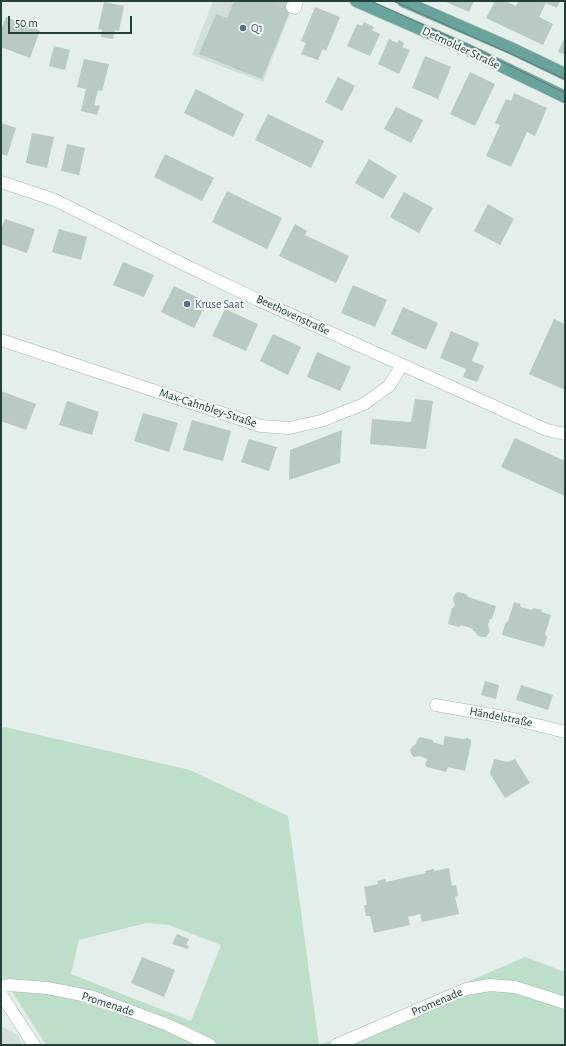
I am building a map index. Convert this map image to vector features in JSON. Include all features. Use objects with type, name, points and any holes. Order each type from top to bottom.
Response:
[{"type":"main road","name":"Detmolder Straße","points":[[356,1],[468,50],[565,97]]},
{"type":"main road","name":"Detmolder Straße","points":[[403,1],[513,49],[565,74]]},
{"type":"street","name":"Beethovenstraße","points":[[1,182],[55,200],[186,266],[258,300],[547,430],[565,434]]},
{"type":"street","name":"Max-Cahnbley-Straße","points":[[1,340],[261,426],[289,428],[321,421],[364,404],[389,386],[402,365]]},
{"type":"street","name":"Händelstraße","points":[[436,705],[509,718],[565,732]]},
{"type":"street","name":"Promenade","points":[[1,987],[9,985],[47,988],[93,997],[168,1025],[210,1045]]},
{"type":"street","name":"Promenade","points":[[336,1045],[466,989],[490,985],[515,987],[565,1003]]},
{"type":"street","points":[[1,994],[34,1045]]},
{"type":"shaded area","name":"Q1","points":[[213,1],[295,1],[263,82],[192,55]]},
{"type":"shaded area","points":[[1,1026],[16,1034],[23,1045],[1,1045]]},
{"type":"green space","points":[[5,727],[190,770],[288,816],[319,1045],[46,1045],[4,979],[1,980],[1,728]],"holes":[[[146,923],[169,925],[221,945],[191,1021],[71,974],[79,940]]]},
{"type":"green space","points":[[525,957],[565,972],[565,1045],[321,1045]]},
{"type":"building","name":"Q1","points":[[234,1],[294,1],[262,79],[199,54],[216,14],[227,18]]},
{"type":"building","points":[[444,1],[474,1],[469,12]]},
{"type":"building","points":[[495,1],[505,1],[516,6],[519,1],[560,1],[557,8],[546,3],[539,17],[553,24],[543,45],[486,18]]},
{"type":"building","points":[[104,2],[124,6],[119,31],[115,30],[113,39],[101,37],[102,30],[98,29]]},
{"type":"building","points":[[315,7],[340,17],[326,51],[323,49],[318,60],[301,54],[306,43],[301,41]]},
{"type":"building","points":[[6,17],[40,31],[30,58],[1,47],[1,30]]},
{"type":"building","points":[[364,22],[374,27],[372,30],[380,34],[370,56],[347,46],[357,24],[362,26]]},
{"type":"building","points":[[565,37],[565,55],[558,52]]},
{"type":"building","points":[[389,39],[397,43],[399,40],[404,43],[402,47],[410,50],[399,74],[378,64]]},
{"type":"building","points":[[54,46],[70,50],[65,70],[49,66]]},
{"type":"building","points":[[425,56],[451,67],[438,99],[412,88]]},
{"type":"building","points":[[84,59],[109,64],[102,91],[98,90],[94,105],[100,106],[97,115],[81,111],[86,89],[77,87]]},
{"type":"building","points":[[470,72],[495,84],[475,126],[450,114]]},
{"type":"building","points":[[338,77],[355,86],[342,111],[325,102]]},
{"type":"building","points":[[196,89],[244,114],[233,137],[184,113]]},
{"type":"building","points":[[514,93],[547,108],[535,136],[527,132],[511,167],[486,156],[500,125],[495,123],[506,99],[511,101]]},
{"type":"building","points":[[396,107],[423,120],[411,143],[384,129]]},
{"type":"building","points":[[268,114],[324,141],[311,168],[255,140]]},
{"type":"building","points":[[1,123],[16,128],[7,156],[1,154]]},
{"type":"building","points":[[32,133],[54,137],[47,168],[26,163]]},
{"type":"building","points":[[67,144],[85,148],[79,175],[61,171]]},
{"type":"building","points":[[165,154],[214,178],[202,201],[154,177]]},
{"type":"building","points":[[369,159],[397,176],[383,199],[355,183]]},
{"type":"building","points":[[227,191],[282,218],[267,249],[212,222]]},
{"type":"building","points":[[404,192],[433,208],[419,233],[390,217]]},
{"type":"building","points":[[488,204],[514,219],[500,245],[474,231]]},
{"type":"building","points":[[5,219],[35,229],[27,253],[1,244],[1,230]]},
{"type":"building","points":[[295,224],[307,231],[305,235],[349,256],[336,283],[279,256]]},
{"type":"building","points":[[59,229],[87,237],[81,260],[52,252]]},
{"type":"building","points":[[123,262],[154,275],[144,297],[113,285]]},
{"type":"building","points":[[353,285],[387,300],[375,327],[341,313]]},
{"type":"building","points":[[174,286],[207,302],[194,328],[161,312]]},
{"type":"building","points":[[403,307],[438,323],[426,350],[391,334]]},
{"type":"building","points":[[225,309],[258,324],[246,351],[212,336]]},
{"type":"building","points":[[554,319],[565,324],[565,390],[529,374]]},
{"type":"building","points":[[451,331],[479,343],[472,361],[484,366],[477,382],[463,377],[466,369],[440,358]]},
{"type":"building","points":[[273,334],[301,347],[288,375],[260,361]]},
{"type":"building","points":[[317,352],[351,367],[340,391],[307,377]]},
{"type":"building","points":[[1,391],[36,404],[26,430],[1,421]]},
{"type":"building","points":[[415,399],[433,401],[426,449],[370,444],[372,419],[411,422]]},
{"type":"building","points":[[67,401],[99,412],[92,435],[59,425]]},
{"type":"building","points":[[143,413],[178,423],[169,452],[134,441]]},
{"type":"building","points":[[192,420],[231,431],[223,461],[183,450]]},
{"type":"building","points":[[342,430],[340,463],[289,480],[290,450]]},
{"type":"building","points":[[515,438],[565,461],[565,496],[501,467]]},
{"type":"building","points":[[249,439],[277,447],[269,471],[241,462]]},
{"type":"building","points":[[458,592],[466,594],[468,597],[496,606],[492,619],[490,619],[488,625],[490,631],[486,637],[478,636],[473,629],[461,625],[459,627],[448,624],[452,608],[455,604],[453,598]]},
{"type":"building","points":[[514,602],[520,604],[521,607],[532,610],[533,608],[542,610],[541,612],[551,615],[545,634],[547,637],[544,647],[502,635]]},
{"type":"building","points":[[485,681],[499,685],[496,699],[481,695]]},
{"type":"building","points":[[521,685],[553,695],[548,710],[516,700]]},
{"type":"building","points":[[445,736],[463,739],[468,738],[471,740],[465,771],[448,767],[446,772],[427,767],[425,765],[427,759],[420,756],[414,757],[411,754],[410,750],[420,737],[433,740],[433,742],[443,745]]},
{"type":"building","points":[[494,759],[508,762],[515,759],[530,783],[505,798],[490,774]]},
{"type":"building","points":[[449,868],[452,886],[456,885],[458,896],[455,897],[459,914],[422,922],[420,914],[408,917],[410,925],[374,933],[370,916],[366,916],[364,905],[367,905],[364,887],[378,884],[377,881],[385,879],[386,882],[426,873],[425,871],[434,869],[434,871]]},
{"type":"building","points":[[177,934],[189,939],[186,945],[189,946],[188,949],[172,944]]},
{"type":"building","points":[[142,957],[175,970],[164,997],[131,983]]},
{"type":"tunnel","points":[[276,1],[292,7]]},
{"type":"tram line","points":[[371,1],[470,46],[565,93]]},
{"type":"tram line","points":[[393,1],[565,79]]},
{"type":"place","name":"Q1","points":[[243,28]]},
{"type":"place","name":"Kruse Saat","points":[[187,304]]}]
